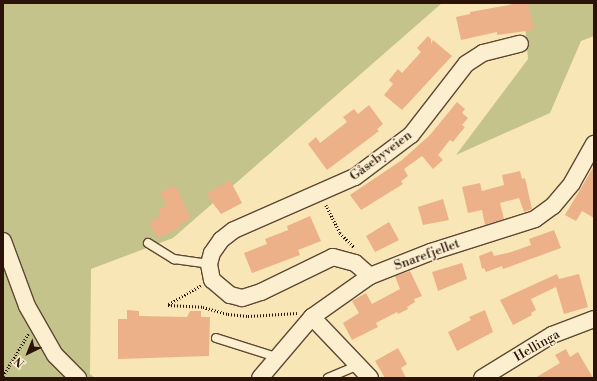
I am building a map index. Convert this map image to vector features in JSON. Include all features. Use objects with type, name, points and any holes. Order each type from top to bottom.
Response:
[{"type":"street","name":"Gåsebyveien","points":[[209,264],[212,253],[221,240],[234,230],[249,221],[320,194],[355,178],[411,135],[466,64],[482,53],[520,44]]},
{"type":"street","name":"Snarefjellet","points":[[260,378],[276,357],[312,317],[370,276],[431,252],[535,220],[553,206],[572,183],[594,144]]},
{"type":"street","points":[[3,241],[27,306],[54,355],[78,378]]},
{"type":"street","points":[[209,264],[212,280],[220,288],[242,298],[261,292],[333,257],[355,263],[370,276]]},
{"type":"street","points":[[312,317],[370,378]]},
{"type":"street","name":"Hellinga","points":[[482,378],[552,335],[594,319]]},
{"type":"lane","points":[[148,243],[174,259],[209,264]]},
{"type":"lane","points":[[216,338],[276,357]]},
{"type":"lane","points":[[328,378],[348,368],[359,365]]},
{"type":"path","points":[[320,194],[340,233],[356,249]]},
{"type":"path","points":[[3,376],[25,336],[38,326]]},
{"type":"green space","points":[[3,3],[442,3],[173,238],[91,269],[90,374],[95,378],[3,378]]},
{"type":"green space","points":[[523,3],[594,3],[594,36],[581,41],[550,113],[456,155],[528,59]]},
{"type":"building","points":[[519,3],[528,3],[534,30],[497,35],[497,32],[461,40],[456,17],[470,14],[470,12]]},
{"type":"building","points":[[428,36],[431,39],[431,44],[433,40],[452,56],[402,110],[384,95],[393,84],[389,80],[398,69],[402,73],[421,52],[417,48]]},
{"type":"building","points":[[457,102],[465,109],[462,113],[468,118],[462,125],[465,127],[453,142],[450,140],[438,155],[443,160],[433,169],[422,156],[404,169],[408,176],[401,181],[403,184],[361,210],[350,195],[402,160],[430,135]]},
{"type":"building","points":[[369,105],[383,124],[377,129],[379,131],[327,170],[308,144],[316,137],[320,143],[347,122],[343,117],[354,109],[358,114]]},
{"type":"building","points":[[594,166],[594,218],[582,211],[576,221],[565,215]]},
{"type":"building","points":[[520,171],[522,179],[525,178],[532,209],[524,212],[519,198],[500,203],[504,219],[485,225],[482,210],[468,213],[462,187],[480,183],[482,191],[504,185],[502,175]]},
{"type":"building","points":[[230,180],[242,203],[221,214],[206,194]]},
{"type":"building","points":[[175,185],[191,218],[180,224],[181,227],[158,238],[149,223],[160,216],[159,209],[167,205],[160,193]]},
{"type":"building","points":[[443,199],[449,220],[423,225],[418,207]]},
{"type":"building","points":[[310,216],[321,241],[298,250],[300,255],[252,273],[244,253],[267,244],[265,239],[288,230],[287,226]]},
{"type":"building","points":[[389,222],[399,240],[375,252],[366,236]]},
{"type":"building","points":[[554,230],[561,248],[503,269],[502,266],[486,272],[484,268],[482,269],[479,256],[492,251],[494,256],[511,252],[531,245],[529,239]]},
{"type":"building","points":[[462,263],[467,279],[438,291],[432,272]]},
{"type":"building","points":[[410,271],[422,296],[414,299],[415,302],[407,307],[408,309],[398,314],[397,312],[376,323],[378,327],[352,340],[343,323],[359,313],[352,301],[366,293],[372,304],[400,289],[395,276]]},
{"type":"building","points":[[557,274],[559,279],[579,274],[588,307],[564,314],[556,287],[531,299],[536,310],[531,313],[532,315],[513,325],[500,300]]},
{"type":"building","points":[[127,310],[139,311],[139,316],[187,317],[190,311],[201,311],[201,317],[210,317],[209,356],[118,359],[118,319],[127,319]]},
{"type":"building","points":[[485,310],[493,332],[457,351],[448,332],[471,320],[469,317]]},
{"type":"building","points":[[398,348],[407,364],[401,368],[406,378],[385,378],[375,361]]},
{"type":"building","points":[[566,349],[570,357],[578,352],[593,378],[535,378],[560,363],[555,355]]}]
